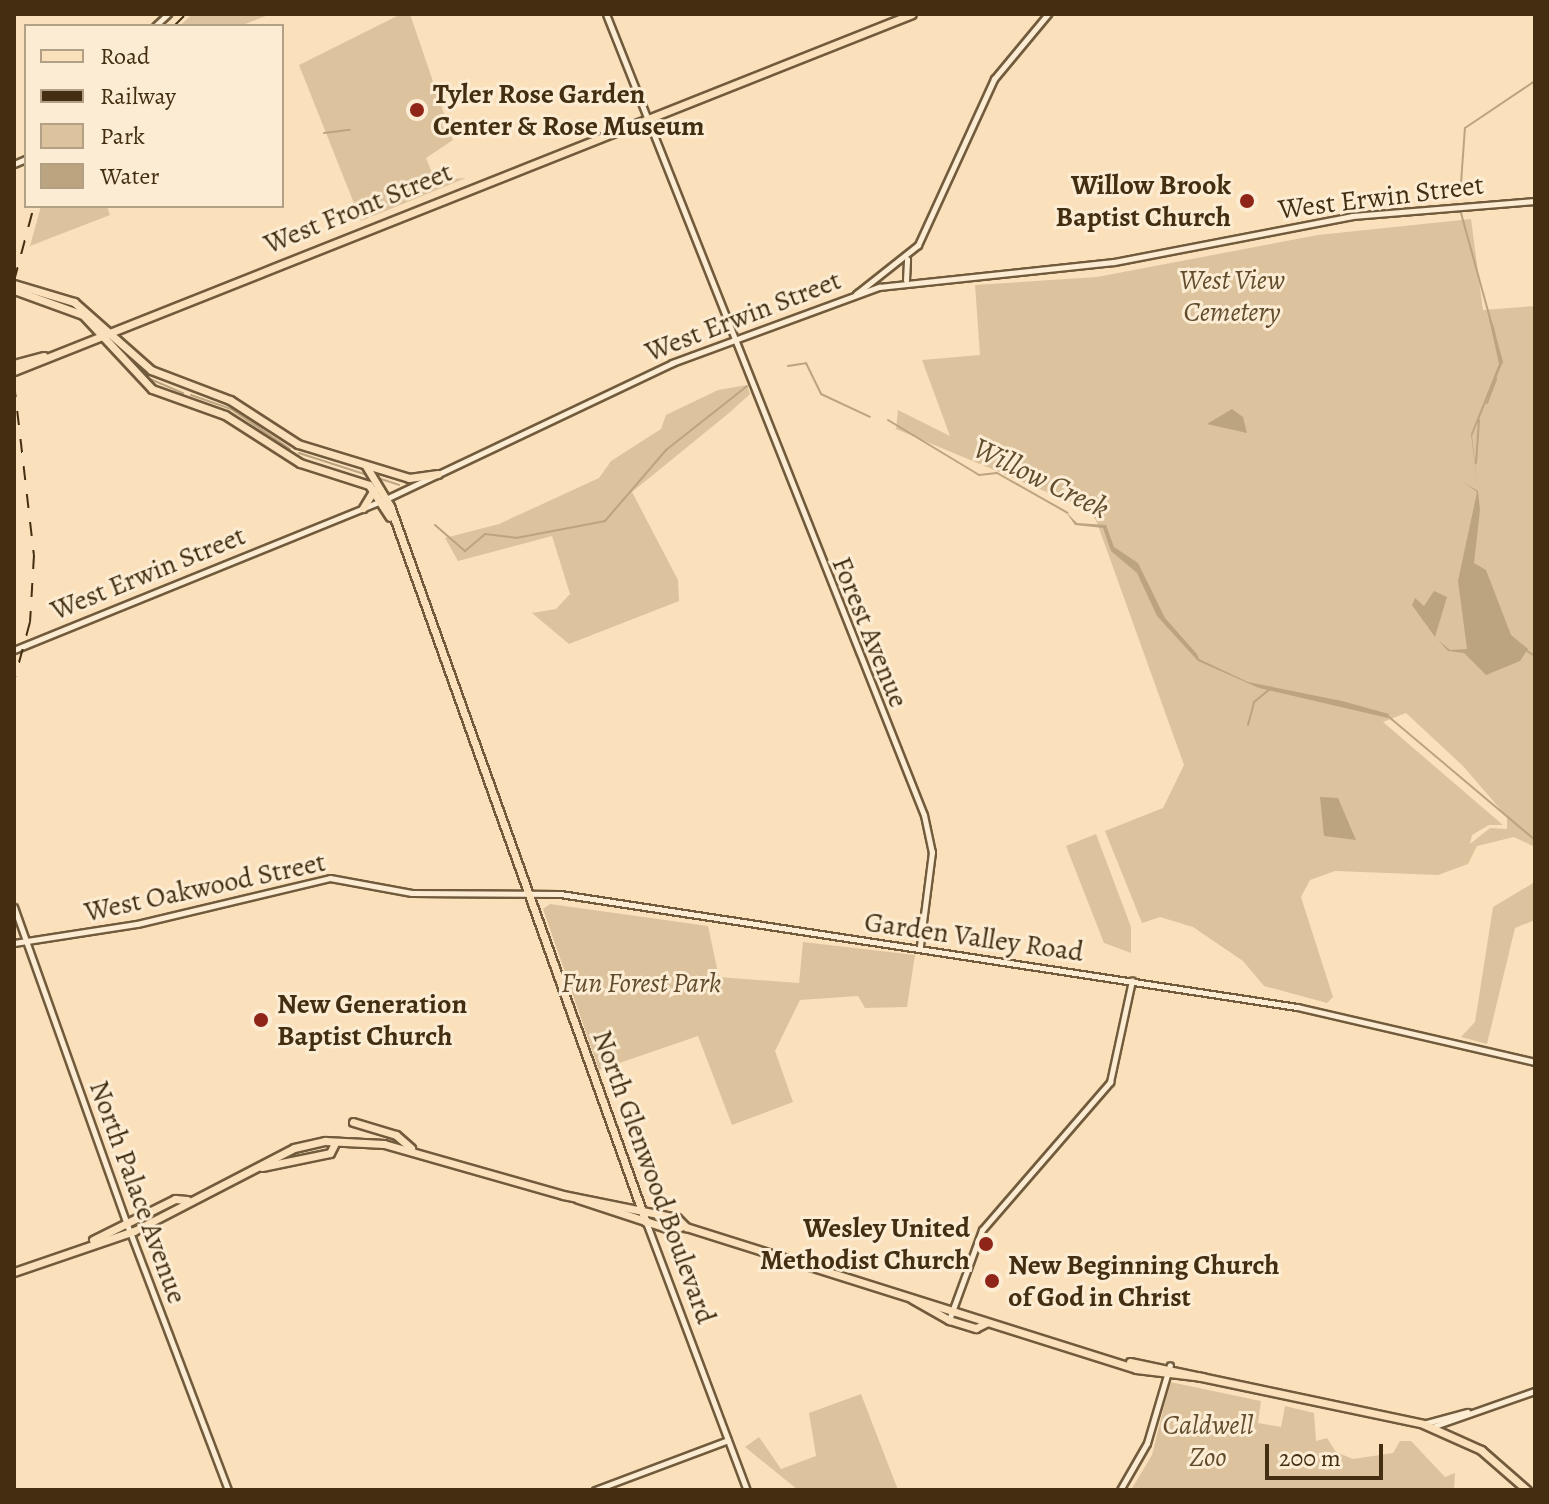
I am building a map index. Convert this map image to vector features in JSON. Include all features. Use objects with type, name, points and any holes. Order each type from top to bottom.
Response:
[{"type":"main road","name":"West Front Street","points":[[14,371],[80,341],[912,14]]},
{"type":"main road","points":[[14,287],[61,302],[89,320],[142,383],[225,415],[290,458],[373,488],[384,500]]},
{"type":"main road","points":[[14,287],[65,297],[111,330],[155,372],[230,400],[298,444],[409,478],[438,474]]},
{"type":"main road","points":[[80,341],[89,320]]},
{"type":"main road","points":[[125,345],[128,323]]},
{"type":"main road","name":"West Front Street","points":[[14,364],[44,356]]},
{"type":"main road","points":[[290,458],[298,444]]},
{"type":"main road","points":[[366,466],[384,500]]},
{"type":"main road","points":[[363,508],[373,488]]},
{"type":"main road","name":"North Glenwood Boulevard","points":[[384,500],[646,1222]]},
{"type":"main road","points":[[353,1122],[396,1135],[413,1150]]},
{"type":"main road","points":[[14,1272],[93,1240],[125,1221],[187,1200],[262,1167],[294,1148],[334,1145],[413,1150],[646,1222],[683,1226]]},
{"type":"main road","points":[[262,1167],[330,1153],[334,1145]]},
{"type":"main road","points":[[578,1199],[640,1208],[683,1226],[912,1299],[953,1307],[986,1323]]},
{"type":"main road","points":[[93,1240],[130,1232],[187,1200]]},
{"type":"main road","points":[[912,1299],[949,1320],[986,1323],[1164,1374],[1203,1377],[1428,1425],[1481,1450],[1527,1490]]},
{"type":"main road","points":[[1130,1362],[1170,1365],[1203,1377]]},
{"type":"street","name":"Forest Avenue","points":[[606,14],[924,815],[932,852],[920,946]]},
{"type":"street","points":[[906,280],[908,258],[994,79],[1048,14]]},
{"type":"street","name":"West Erwin Street","points":[[14,650],[384,500],[733,340],[854,295],[906,280],[1084,266],[1331,219],[1535,201]]},
{"type":"street","points":[[854,295],[908,258]]},
{"type":"street","name":"West Oakwood Street","points":[[14,943],[137,924],[330,878],[403,892]]},
{"type":"street","name":"Garden Valley Road","points":[[403,892],[529,894],[920,946],[1297,1007],[1535,1062]]},
{"type":"street","name":"North Palace Avenue","points":[[14,907],[125,1221],[228,1490]]},
{"type":"street","points":[[949,1320],[982,1230],[1110,1082],[1132,980]]},
{"type":"street","name":"North Glenwood Boulevard","points":[[646,1222],[747,1490]]},
{"type":"street","points":[[1120,1490],[1147,1443],[1164,1374],[1170,1365]]},
{"type":"street","points":[[1428,1425],[1535,1391]]},
{"type":"street","points":[[595,1490],[728,1440]]},
{"type":"green space","points":[[192,14],[271,14],[245,24],[182,24]]},
{"type":"green space","points":[[401,14],[410,14],[453,140],[426,158],[435,180],[466,178],[361,221],[299,65]]},
{"type":"green space","points":[[40,208],[108,208],[110,215],[30,246]]},
{"type":"green space","name":"West View Cemetery","points":[[1471,219],[1483,310],[1535,306],[1535,847],[1514,837],[1477,846],[1468,864],[1438,875],[1335,871],[1310,880],[1301,897],[1333,997],[1327,1003],[1264,986],[1243,961],[1193,927],[1160,917],[1142,923],[1105,831],[1163,808],[1184,765],[1096,520],[1085,508],[896,429],[898,410],[950,436],[922,360],[980,355],[975,285],[1097,277],[1318,235]],"holes":[[[1406,713],[1463,766],[1507,817],[1507,829],[1490,828],[1470,844],[1472,835],[1489,825],[1503,825],[1383,722]]]},
{"type":"green space","points":[[747,385],[750,394],[632,492],[678,580],[679,601],[569,644],[532,613],[556,609],[570,594],[552,536],[458,561],[445,538],[499,524],[599,478],[611,461],[661,429],[666,415],[718,390]]},
{"type":"green space","points":[[1096,834],[1131,927],[1131,953],[1104,943],[1066,846]]},
{"type":"green space","points":[[1535,882],[1535,920],[1515,928],[1487,1044],[1461,1037],[1475,1022],[1493,907]]},
{"type":"green space","name":"Fun Forest Park","points":[[550,904],[708,926],[719,977],[799,983],[803,942],[915,955],[907,1007],[865,1008],[858,996],[800,1000],[775,1051],[793,1102],[732,1125],[698,1036],[599,1070],[543,909]]},
{"type":"green space","name":"Caldwell Zoo","points":[[1170,1382],[1261,1401],[1258,1423],[1281,1427],[1285,1406],[1314,1413],[1316,1441],[1327,1438],[1336,1452],[1353,1459],[1393,1453],[1400,1441],[1411,1441],[1445,1477],[1455,1473],[1454,1490],[1131,1490],[1152,1455]]},
{"type":"green space","points":[[861,1394],[898,1490],[798,1490],[745,1447],[759,1437],[781,1469],[816,1456],[809,1413]]},
{"type":"water","points":[[1488,314],[1502,364],[1472,436],[1478,487],[1471,434],[1499,364]]},
{"type":"water","points":[[1232,409],[1243,417],[1247,433],[1207,424]]},
{"type":"water","points":[[1463,482],[1478,491],[1480,510],[1474,563],[1486,570],[1511,635],[1528,649],[1520,661],[1486,675],[1464,653],[1448,651],[1438,640],[1450,650],[1467,649],[1458,581],[1477,492]]},
{"type":"water","points":[[1066,512],[1077,523],[1106,525],[1114,547],[1138,563],[1165,618],[1199,659],[1248,682],[1342,701],[1389,714],[1388,718],[1259,688],[1198,661],[1157,616],[1137,573],[1111,551],[1103,528],[1075,525]]},
{"type":"water","points":[[1434,591],[1447,597],[1435,637],[1412,605],[1415,598],[1424,606]]},
{"type":"water","points":[[1320,797],[1338,798],[1356,840],[1324,836]]},
{"type":"waterway","points":[[1460,197],[1465,128],[1535,81]]},
{"type":"waterway","points":[[324,133],[350,130]]},
{"type":"waterway","points":[[1461,213],[1502,362]]},
{"type":"waterway","name":"Willow Creek","points":[[788,366],[806,363],[821,394],[870,417]]},
{"type":"waterway","name":"Willow Creek","points":[[150,379],[183,393]]},
{"type":"waterway","points":[[1487,403],[1496,379]]},
{"type":"waterway","name":"Willow Creek","points":[[435,525],[465,551],[485,534],[516,538],[605,521],[666,450],[747,386]]},
{"type":"waterway","name":"Willow Creek","points":[[191,395],[231,409],[290,449]]},
{"type":"waterway","name":"Willow Creek","points":[[888,420],[979,475],[997,473],[1068,513]]},
{"type":"waterway","points":[[1476,463],[1479,420]]},
{"type":"waterway","name":"Willow Creek","points":[[299,453],[370,476]]},
{"type":"waterway","name":"Willow Creek","points":[[381,479],[399,485]]},
{"type":"waterway","points":[[1527,651],[1535,656]]},
{"type":"waterway","name":"Willow Creek","points":[[1248,725],[1254,702],[1269,690]]},
{"type":"waterway","name":"Willow Creek","points":[[1389,717],[1535,840]]},
{"type":"railway","points":[[176,24],[186,14]]},
{"type":"railway","points":[[14,281],[33,208]]},
{"type":"railway","points":[[14,383],[34,555],[30,622],[14,681]]},
{"type":"place","name":"Tyler Rose Garden Center & Rose Museum","points":[[417,110]]},
{"type":"place","name":"Willow Brook Baptist Church","points":[[1247,201]]},
{"type":"place","name":"New Generation Baptist Church","points":[[261,1020]]},
{"type":"place","name":"Wesley United Methodist Church","points":[[986,1244]]},
{"type":"place","name":"New Beginning Church of God in Christ","points":[[992,1281]]}]
